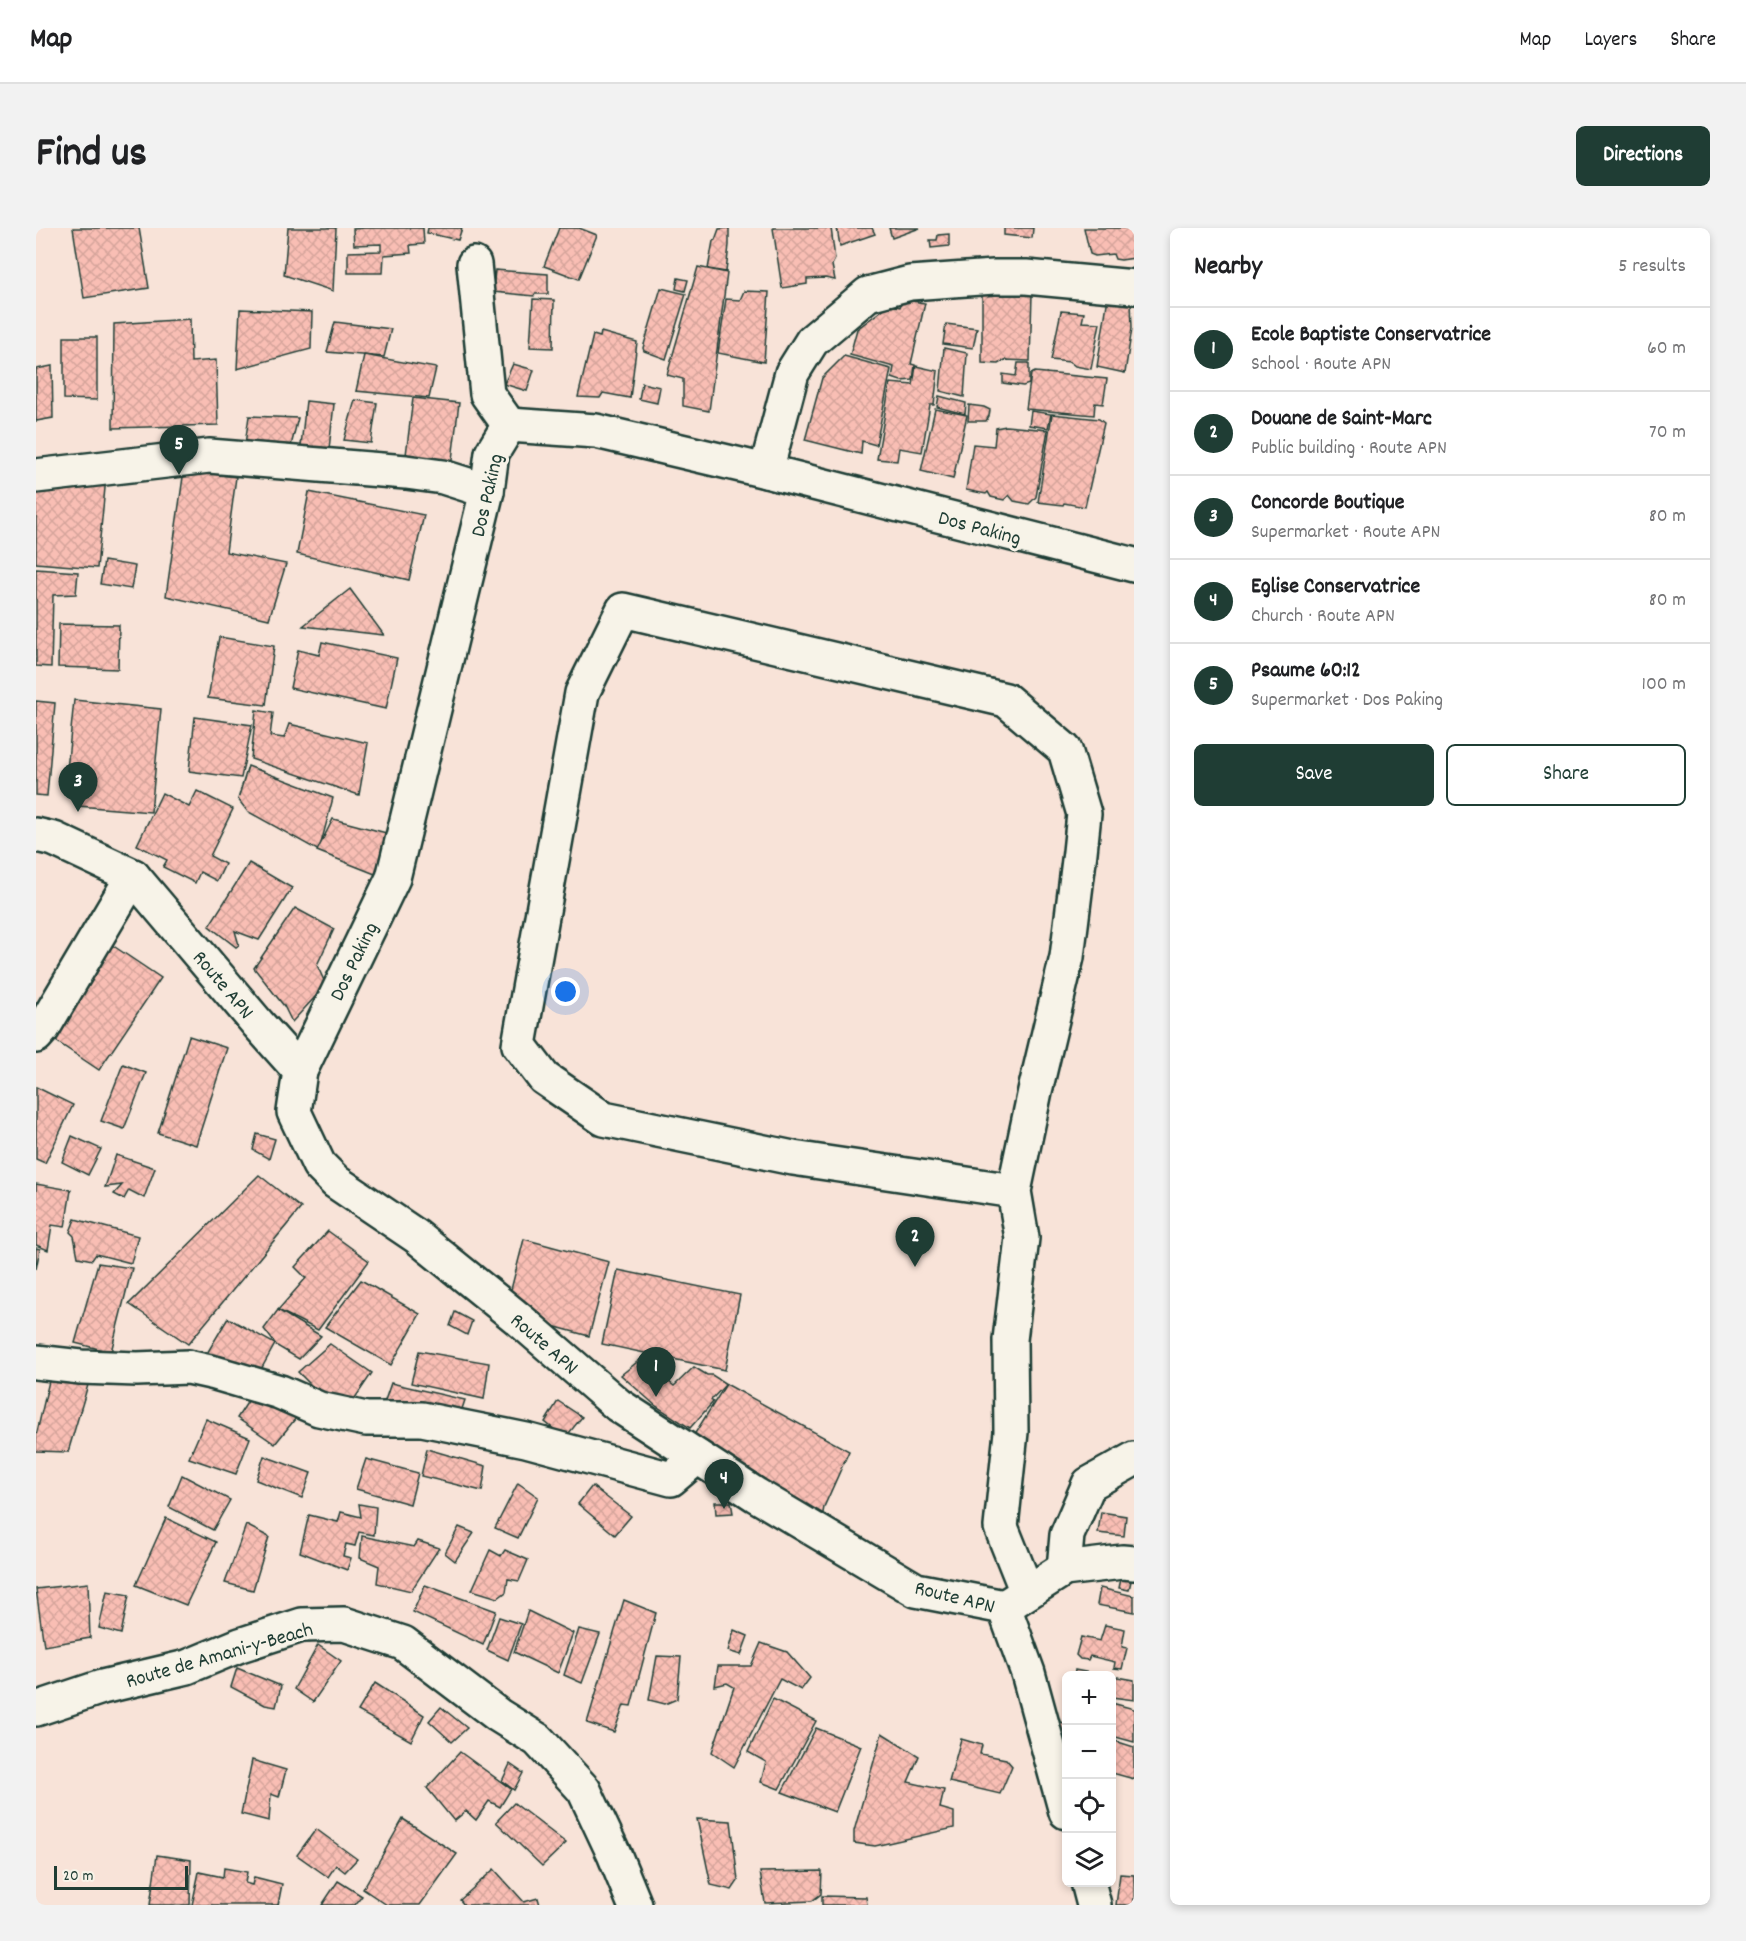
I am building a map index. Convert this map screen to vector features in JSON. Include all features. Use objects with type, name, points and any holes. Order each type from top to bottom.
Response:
[{"type":"street","points":[[474,264],[480,344],[487,394],[509,425]]},
{"type":"street","points":[[766,471],[792,373],[812,341],[868,294],[910,283],[994,277],[1134,287]]},
{"type":"street","name":"Dos Paking","points":[[300,1071],[393,878],[487,491],[492,453],[509,425],[596,431],[766,471],[1134,565]]},
{"type":"street","points":[[36,476],[209,456],[406,472],[443,477],[487,491]]},
{"type":"street","points":[[1014,1191],[793,1158],[604,1119],[544,1078],[519,1045],[582,693],[623,610],[1006,700],[1065,750],[1084,814],[1067,957],[1014,1191],[1022,1238],[1010,1340],[1011,1432],[1001,1527],[1016,1599],[1064,1569],[1122,1562],[1134,1563]]},
{"type":"street","name":"Route APN","points":[[36,835],[54,839],[133,876],[300,1071],[294,1112],[324,1171],[336,1182],[425,1243],[521,1321],[618,1405],[809,1527],[916,1590],[1016,1599],[1028,1673],[1062,1797]]},
{"type":"street","points":[[36,1036],[43,1028],[133,876]]},
{"type":"street","points":[[36,1362],[81,1367],[188,1367],[280,1392],[320,1409],[366,1419],[434,1421],[526,1440],[671,1479],[697,1457]]},
{"type":"street","points":[[1064,1569],[1067,1534],[1089,1484],[1134,1459]]},
{"type":"street","name":"Route de Amani-y-Beach","points":[[36,1709],[102,1687],[187,1667],[240,1645],[303,1625],[344,1624],[403,1643],[498,1716],[538,1740],[584,1790],[614,1854],[634,1905]]},
{"type":"street","points":[[1089,1887],[1094,1905]]},
{"type":"building","points":[[73,228],[139,228],[149,288],[84,298]]},
{"type":"building","points":[[288,228],[336,228],[333,291],[284,275]]},
{"type":"building","points":[[423,228],[424,244],[410,245],[411,253],[384,255],[383,273],[348,273],[348,252],[381,251],[381,244],[354,245],[353,229]]},
{"type":"building","points":[[428,228],[462,228],[458,240],[427,233]]},
{"type":"building","points":[[559,228],[579,228],[597,235],[579,279],[544,266]]},
{"type":"building","points":[[729,228],[726,272],[708,269],[713,241],[719,229]]},
{"type":"building","points":[[773,228],[831,228],[835,259],[832,265],[835,280],[807,279],[807,284],[782,288]]},
{"type":"building","points":[[837,228],[872,228],[875,234],[840,246]]},
{"type":"building","points":[[889,228],[920,228],[892,238]]},
{"type":"building","points":[[1004,228],[1033,228],[1032,238],[1004,235]]},
{"type":"building","points":[[1084,228],[1132,228],[1134,258],[1121,260],[1115,259],[1113,254],[1095,256],[1090,254]]},
{"type":"building","points":[[949,234],[949,246],[931,248],[930,240],[937,240],[938,235]]},
{"type":"building","points":[[698,267],[727,273],[709,411],[683,406],[683,379],[667,375]]},
{"type":"building","points":[[495,270],[548,274],[548,294],[535,294],[534,296],[493,292]]},
{"type":"building","points":[[678,278],[688,280],[685,291],[676,289]]},
{"type":"building","points":[[661,288],[686,294],[666,359],[644,351],[643,348]]},
{"type":"building","points":[[1005,290],[1032,294],[1030,361],[1005,360],[998,364],[982,363],[982,294],[1002,295]]},
{"type":"building","points":[[744,291],[769,292],[764,362],[718,353],[726,299],[740,300]]},
{"type":"building","points":[[1108,297],[1131,301],[1132,328],[1125,373],[1097,367]]},
{"type":"building","points":[[533,299],[554,300],[553,348],[530,347]]},
{"type":"building","points":[[902,302],[925,303],[911,364],[915,365],[913,380],[901,381],[892,378],[894,367],[850,355],[857,329],[885,308],[900,307]]},
{"type":"building","points":[[240,309],[312,312],[311,349],[237,369]]},
{"type":"building","points":[[1061,311],[1084,313],[1082,322],[1100,323],[1091,369],[1075,366],[1070,362],[1051,360]]},
{"type":"building","points":[[190,319],[191,362],[216,360],[218,425],[113,428],[114,324]]},
{"type":"building","points":[[335,322],[391,329],[384,357],[327,352]]},
{"type":"building","points":[[946,324],[977,328],[973,348],[943,344]]},
{"type":"building","points":[[601,332],[637,342],[630,398],[603,393],[600,398],[578,397],[593,335],[600,337]]},
{"type":"building","points":[[64,337],[97,337],[97,400],[64,399]]},
{"type":"building","points":[[944,348],[967,353],[964,397],[940,391]]},
{"type":"building","points":[[364,355],[436,368],[429,398],[356,391]]},
{"type":"building","points":[[844,356],[891,369],[876,445],[862,441],[861,454],[805,440],[822,378]]},
{"type":"building","points":[[1018,363],[1029,363],[1029,384],[1023,386],[1003,383],[1003,374],[1016,376]]},
{"type":"building","points":[[513,364],[534,370],[527,391],[504,384]]},
{"type":"building","points":[[52,366],[53,418],[36,421],[36,369]]},
{"type":"building","points":[[916,366],[938,371],[934,405],[930,405],[922,452],[899,448],[897,461],[877,459],[890,383],[913,385]]},
{"type":"building","points":[[1035,372],[1107,379],[1103,404],[1095,403],[1094,415],[1026,409],[1031,374]]},
{"type":"building","points":[[642,383],[660,387],[657,403],[639,399]]},
{"type":"building","points":[[939,396],[966,403],[965,414],[937,407]]},
{"type":"building","points":[[413,398],[459,403],[451,468],[405,463]]},
{"type":"building","points":[[355,400],[377,403],[371,443],[344,440]]},
{"type":"building","points":[[306,401],[334,404],[328,458],[300,454]]},
{"type":"building","points":[[969,405],[990,410],[986,421],[968,421]]},
{"type":"building","points":[[935,409],[967,415],[953,479],[921,471]]},
{"type":"building","points":[[1031,411],[1051,414],[1048,428],[1029,425]]},
{"type":"building","points":[[1052,414],[1099,419],[1104,423],[1085,507],[1038,502]]},
{"type":"building","points":[[249,416],[298,418],[290,450],[245,444]]},
{"type":"building","points":[[1006,426],[1048,430],[1036,497],[1029,504],[1014,501],[1009,495],[1004,500],[991,497],[988,492],[986,494],[966,490],[973,444],[994,446],[996,428]]},
{"type":"building","points":[[184,470],[236,477],[226,552],[286,564],[269,619],[166,596]]},
{"type":"building","points":[[106,478],[97,568],[36,563],[36,484]]},
{"type":"building","points":[[309,492],[424,515],[409,580],[297,554]]},
{"type":"building","points":[[104,561],[135,566],[131,589],[100,584]]},
{"type":"building","points":[[36,569],[78,572],[76,594],[53,595],[51,667],[36,666]]},
{"type":"building","points":[[350,589],[384,635],[303,626]]},
{"type":"building","points":[[59,624],[119,625],[118,669],[58,667]]},
{"type":"building","points":[[219,637],[274,646],[266,705],[208,698]]},
{"type":"building","points":[[322,642],[397,658],[386,709],[290,688],[298,650],[319,655]]},
{"type":"building","points":[[74,700],[161,709],[151,812],[78,806],[79,792],[65,790]]},
{"type":"building","points":[[36,701],[55,703],[47,796],[36,795]]},
{"type":"building","points":[[256,710],[273,713],[270,736],[284,738],[289,724],[368,743],[359,795],[251,759]]},
{"type":"building","points":[[195,717],[252,725],[241,778],[189,771]]},
{"type":"building","points":[[248,766],[333,798],[319,851],[247,811],[238,799]]},
{"type":"building","points":[[197,791],[233,809],[210,856],[225,864],[217,881],[200,872],[195,883],[163,867],[167,860],[137,845],[162,793],[189,807]]},
{"type":"building","points":[[333,819],[394,835],[375,874],[317,851]]},
{"type":"building","points":[[249,863],[292,888],[259,940],[235,931],[239,945],[236,947],[209,926]]},
{"type":"building","points":[[295,908],[334,929],[317,965],[326,985],[292,1022],[284,1006],[254,968]]},
{"type":"building","points":[[112,945],[161,978],[99,1070],[50,1037]]},
{"type":"building","points":[[189,1036],[227,1048],[196,1145],[158,1133]]},
{"type":"building","points":[[123,1064],[146,1073],[124,1129],[101,1121]]},
{"type":"building","points":[[36,1087],[73,1105],[45,1163],[36,1159]]},
{"type":"building","points":[[257,1134],[275,1139],[269,1159],[253,1150]]},
{"type":"building","points":[[72,1136],[101,1149],[88,1175],[62,1162]]},
{"type":"building","points":[[116,1155],[155,1168],[144,1198],[129,1190],[124,1199],[114,1194],[122,1185],[105,1187]]},
{"type":"building","points":[[259,1175],[301,1208],[188,1344],[129,1304]]},
{"type":"building","points":[[36,1184],[71,1190],[65,1227],[52,1225],[48,1250],[36,1245]]},
{"type":"building","points":[[75,1219],[138,1236],[131,1263],[96,1254],[92,1260],[78,1257],[74,1236],[70,1232]]},
{"type":"building","points":[[328,1231],[369,1261],[318,1330],[278,1310],[306,1278],[295,1267]]},
{"type":"building","points":[[524,1239],[609,1262],[589,1336],[505,1313]]},
{"type":"building","points":[[36,1248],[40,1249],[36,1269]]},
{"type":"building","points":[[98,1263],[132,1268],[111,1352],[75,1343]]},
{"type":"building","points":[[618,1270],[740,1295],[725,1370],[602,1344]]},
{"type":"building","points":[[361,1280],[420,1314],[391,1365],[325,1327]]},
{"type":"building","points":[[278,1310],[321,1336],[299,1359],[277,1346],[264,1329]]},
{"type":"building","points":[[455,1312],[472,1321],[467,1335],[450,1326]]},
{"type":"building","points":[[228,1318],[275,1344],[254,1382],[206,1355]]},
{"type":"building","points":[[330,1344],[372,1373],[353,1401],[323,1397],[298,1372]]},
{"type":"building","points":[[419,1351],[489,1363],[484,1399],[411,1383]]},
{"type":"building","points":[[641,1359],[674,1386],[694,1367],[726,1384],[690,1428],[656,1406],[621,1375]]},
{"type":"building","points":[[49,1381],[88,1385],[68,1452],[36,1451],[36,1436]]},
{"type":"building","points":[[391,1383],[465,1400],[458,1421],[380,1415]]},
{"type":"building","points":[[726,1384],[849,1451],[824,1507],[820,1530],[692,1438]]},
{"type":"building","points":[[254,1392],[296,1418],[275,1444],[237,1418]]},
{"type":"building","points":[[558,1401],[582,1417],[565,1438],[545,1422]]},
{"type":"building","points":[[206,1419],[250,1438],[236,1474],[189,1458]]},
{"type":"building","points":[[427,1449],[486,1466],[482,1491],[421,1476]]},
{"type":"building","points":[[264,1456],[311,1473],[302,1498],[256,1480]]},
{"type":"building","points":[[366,1459],[418,1473],[410,1504],[356,1489]]},
{"type":"building","points":[[182,1475],[230,1500],[213,1530],[169,1507]]},
{"type":"building","points":[[518,1483],[538,1497],[518,1538],[495,1528]]},
{"type":"building","points":[[592,1486],[631,1516],[615,1535],[578,1504]]},
{"type":"building","points":[[715,1502],[731,1502],[733,1513],[716,1514]]},
{"type":"building","points":[[359,1504],[376,1507],[374,1535],[359,1532],[355,1546],[346,1544],[343,1556],[351,1558],[347,1570],[300,1552],[309,1515],[338,1522],[341,1512],[361,1517]]},
{"type":"building","points":[[1101,1512],[1126,1516],[1124,1536],[1098,1533]]},
{"type":"building","points":[[166,1518],[216,1542],[186,1605],[136,1585]]},
{"type":"building","points":[[246,1525],[269,1537],[253,1590],[225,1583]]},
{"type":"building","points":[[459,1527],[474,1533],[455,1561],[445,1553]]},
{"type":"building","points":[[362,1536],[414,1547],[418,1541],[439,1548],[411,1591],[377,1583],[379,1566],[360,1558]]},
{"type":"building","points":[[490,1550],[501,1556],[505,1550],[528,1560],[519,1581],[508,1579],[506,1592],[498,1598],[472,1590]]},
{"type":"building","points":[[1121,1579],[1131,1581],[1129,1590],[1119,1588]]},
{"type":"building","points":[[88,1583],[90,1638],[44,1646],[36,1589]]},
{"type":"building","points":[[425,1585],[496,1611],[483,1645],[413,1612]]},
{"type":"building","points":[[1100,1588],[1134,1596],[1134,1612],[1097,1605]]},
{"type":"building","points":[[107,1591],[129,1595],[121,1634],[99,1628]]},
{"type":"building","points":[[624,1600],[656,1613],[631,1706],[624,1705],[614,1732],[587,1723]]},
{"type":"building","points":[[528,1611],[573,1633],[558,1673],[514,1652]]},
{"type":"building","points":[[499,1617],[521,1624],[508,1660],[487,1650]]},
{"type":"building","points":[[1105,1625],[1125,1629],[1122,1647],[1127,1648],[1122,1669],[1114,1668],[1115,1662],[1090,1656],[1088,1660],[1080,1659],[1076,1655],[1081,1637],[1100,1641]]},
{"type":"building","points":[[579,1629],[600,1634],[582,1683],[564,1675]]},
{"type":"building","points":[[734,1630],[748,1636],[741,1655],[728,1651]]},
{"type":"building","points":[[761,1643],[787,1652],[810,1678],[801,1690],[780,1679],[734,1767],[712,1752],[734,1687],[727,1683],[715,1686],[718,1666],[751,1666]]},
{"type":"building","points":[[318,1645],[341,1661],[313,1702],[294,1689]]},
{"type":"building","points":[[657,1656],[681,1657],[677,1699],[665,1704],[649,1700]]},
{"type":"building","points":[[237,1668],[281,1686],[276,1707],[265,1705],[231,1687]]},
{"type":"building","points":[[1116,1677],[1134,1680],[1134,1700],[1116,1698]]},
{"type":"building","points":[[375,1683],[424,1715],[411,1741],[358,1711]]},
{"type":"building","points":[[773,1699],[816,1721],[779,1789],[761,1782],[766,1762],[748,1752]]},
{"type":"building","points":[[1116,1704],[1134,1709],[1134,1742],[1116,1737]]},
{"type":"building","points":[[441,1707],[467,1728],[452,1742],[429,1721]]},
{"type":"building","points":[[1058,1722],[1062,1722],[1062,1748],[1052,1745]]},
{"type":"building","points":[[816,1728],[861,1746],[835,1812],[782,1792]]},
{"type":"building","points":[[882,1733],[919,1756],[908,1782],[944,1790],[940,1808],[954,1812],[954,1828],[875,1846],[854,1843],[854,1831]]},
{"type":"building","points":[[961,1739],[982,1745],[980,1754],[1006,1759],[1012,1766],[1000,1794],[949,1782]]},
{"type":"building","points":[[1116,1741],[1134,1747],[1134,1779],[1116,1774]]},
{"type":"building","points":[[460,1752],[511,1789],[500,1807],[489,1801],[476,1820],[466,1811],[454,1821],[427,1788]]},
{"type":"building","points":[[252,1760],[286,1770],[279,1797],[271,1794],[269,1821],[241,1814]]},
{"type":"building","points":[[510,1764],[523,1773],[514,1790],[502,1781]]},
{"type":"building","points":[[514,1803],[566,1843],[542,1866],[496,1822]]},
{"type":"building","points":[[403,1819],[457,1854],[420,1905],[387,1905],[363,1889]]},
{"type":"building","points":[[697,1819],[731,1821],[738,1881],[732,1890],[711,1885]]},
{"type":"building","points":[[316,1829],[357,1859],[345,1872],[336,1865],[328,1877],[297,1855]]},
{"type":"building","points":[[157,1855],[191,1860],[190,1905],[150,1905]]},
{"type":"building","points":[[224,1868],[247,1872],[245,1883],[252,1885],[254,1877],[282,1884],[278,1905],[192,1905],[199,1872],[223,1877]]},
{"type":"building","points":[[494,1869],[524,1902],[538,1898],[540,1905],[464,1905],[460,1900]]},
{"type":"building","points":[[822,1871],[821,1894],[812,1901],[765,1903],[760,1872]]},
{"type":"building","points":[[1120,1874],[1134,1875],[1134,1905],[1116,1905]]},
{"type":"building","points":[[338,1881],[362,1896],[355,1905],[322,1905]]},
{"type":"building","points":[[822,1896],[866,1897],[867,1905],[822,1905]]},
{"type":"place","name":"Psaume 60:12","points":[[179,475]]},
{"type":"place","name":"Concorde Boutique","points":[[78,812]]},
{"type":"place","name":"Douane de Saint-Marc","points":[[915,1267]]},
{"type":"place","name":"Ecole Baptiste Conservatrice","points":[[656,1397]]},
{"type":"place","name":"Eglise Conservatrice","points":[[724,1509]]}]
